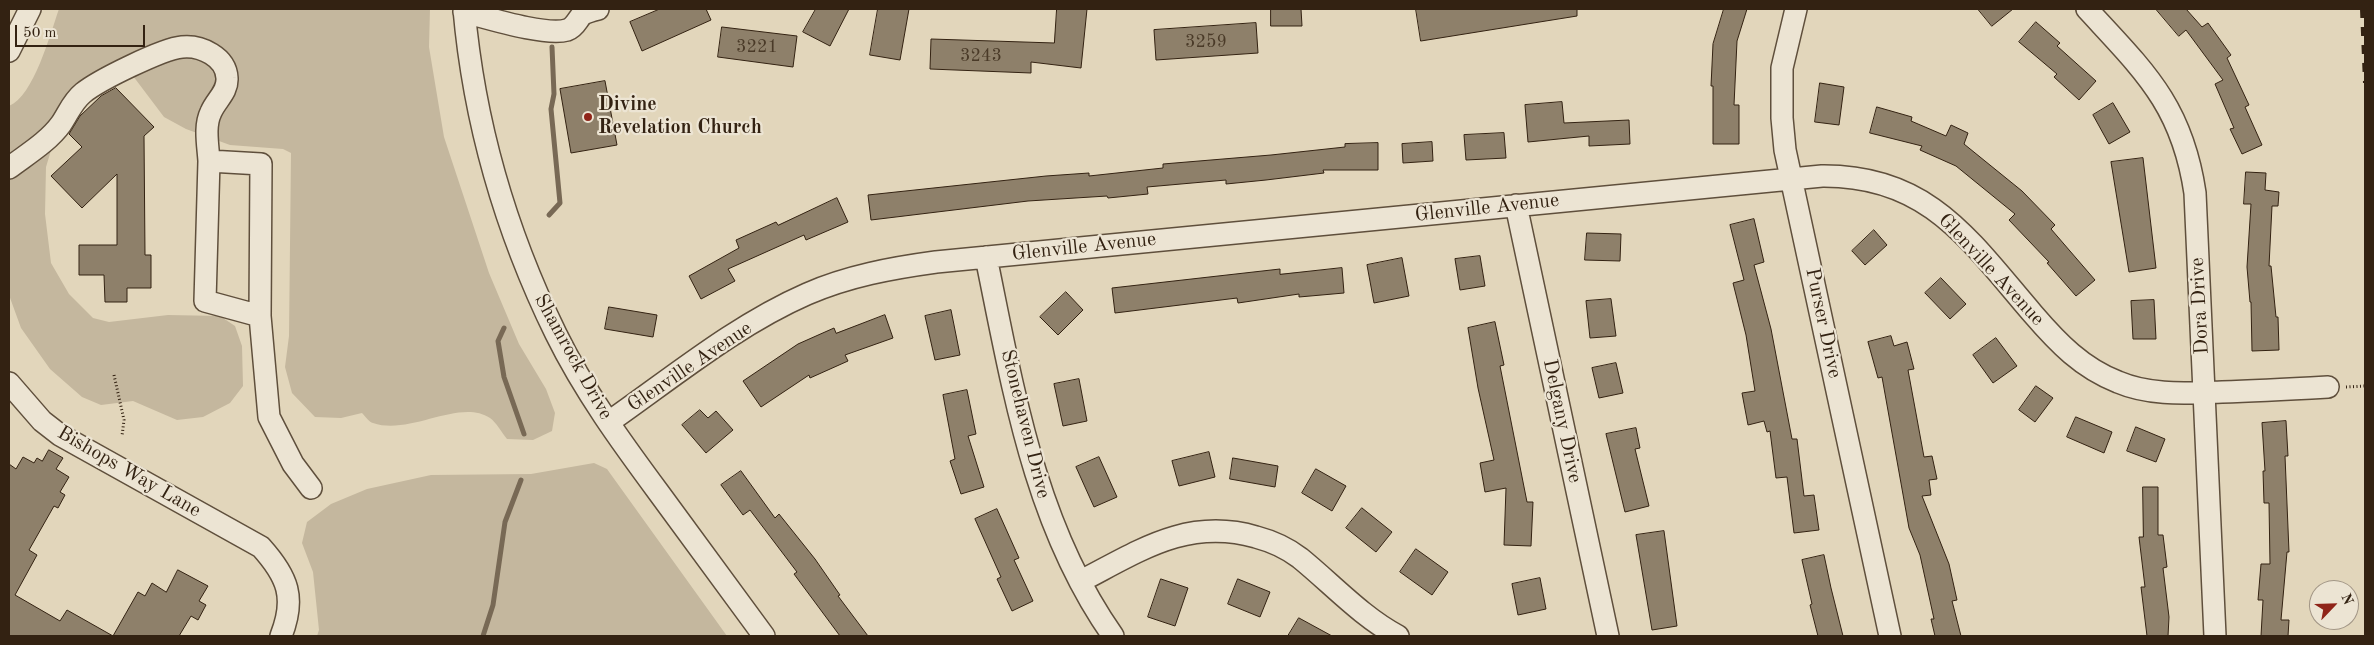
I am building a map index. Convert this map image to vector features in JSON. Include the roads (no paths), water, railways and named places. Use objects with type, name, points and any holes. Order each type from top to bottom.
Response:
[{"type":"street","points":[[9,51],[30,9]]},
{"type":"street","name":"Purser Drive","points":[[1796,9],[1784,53],[1781,87],[1782,118],[1792,178],[1890,636]]},
{"type":"street","name":"Dora Drive","points":[[2087,9],[2144,72],[2166,103],[2181,134],[2191,166],[2195,193],[2215,636]]},
{"type":"street","points":[[464,10],[526,26],[560,31],[569,30],[586,11]]},
{"type":"street","name":"Shamrock Drive","points":[[464,10],[467,48],[480,120],[507,217],[528,273],[557,336],[608,422],[764,636]]},
{"type":"street","points":[[9,168],[47,139],[61,124],[70,107],[81,94],[100,81],[166,52],[183,47],[208,51],[220,60],[227,77],[226,90],[210,113],[207,128],[209,161],[206,302],[260,316]]},
{"type":"street","points":[[209,161],[260,164],[260,316],[269,417],[293,464],[310,488]]},
{"type":"street","name":"Glenville Avenue","points":[[608,422],[738,332],[772,311],[807,294],[874,272],[936,262],[1822,176],[1858,177],[1888,185],[1915,196],[1951,222],[2054,338],[2078,361],[2105,376],[2137,389],[2159,393],[2204,393],[2328,387]]},
{"type":"street","name":"Delgany Drive","points":[[1516,205],[1608,636]]},
{"type":"street","name":"Stonehaven Drive","points":[[986,257],[1021,424],[1035,475],[1060,540],[1113,636]]},
{"type":"street","name":"Bishops Way Lane","points":[[10,387],[42,421],[60,435],[262,546],[273,560],[287,590],[290,603],[288,617],[281,636]]},
{"type":"street","points":[[1081,581],[1147,547],[1172,537],[1209,530],[1239,532],[1268,540],[1298,556],[1379,624],[1398,636]]},
{"type":"waterway","points":[[549,215],[560,203],[551,109],[554,94],[552,47]]},
{"type":"waterway","points":[[504,328],[498,341],[504,377],[524,434]]},
{"type":"waterway","points":[[483,636],[493,605],[505,522],[521,480]]},
{"type":"railway","points":[[2362,9],[2365,83]]},
{"type":"place","name":"Divine Revelation Church","points":[[588,117]]}]
